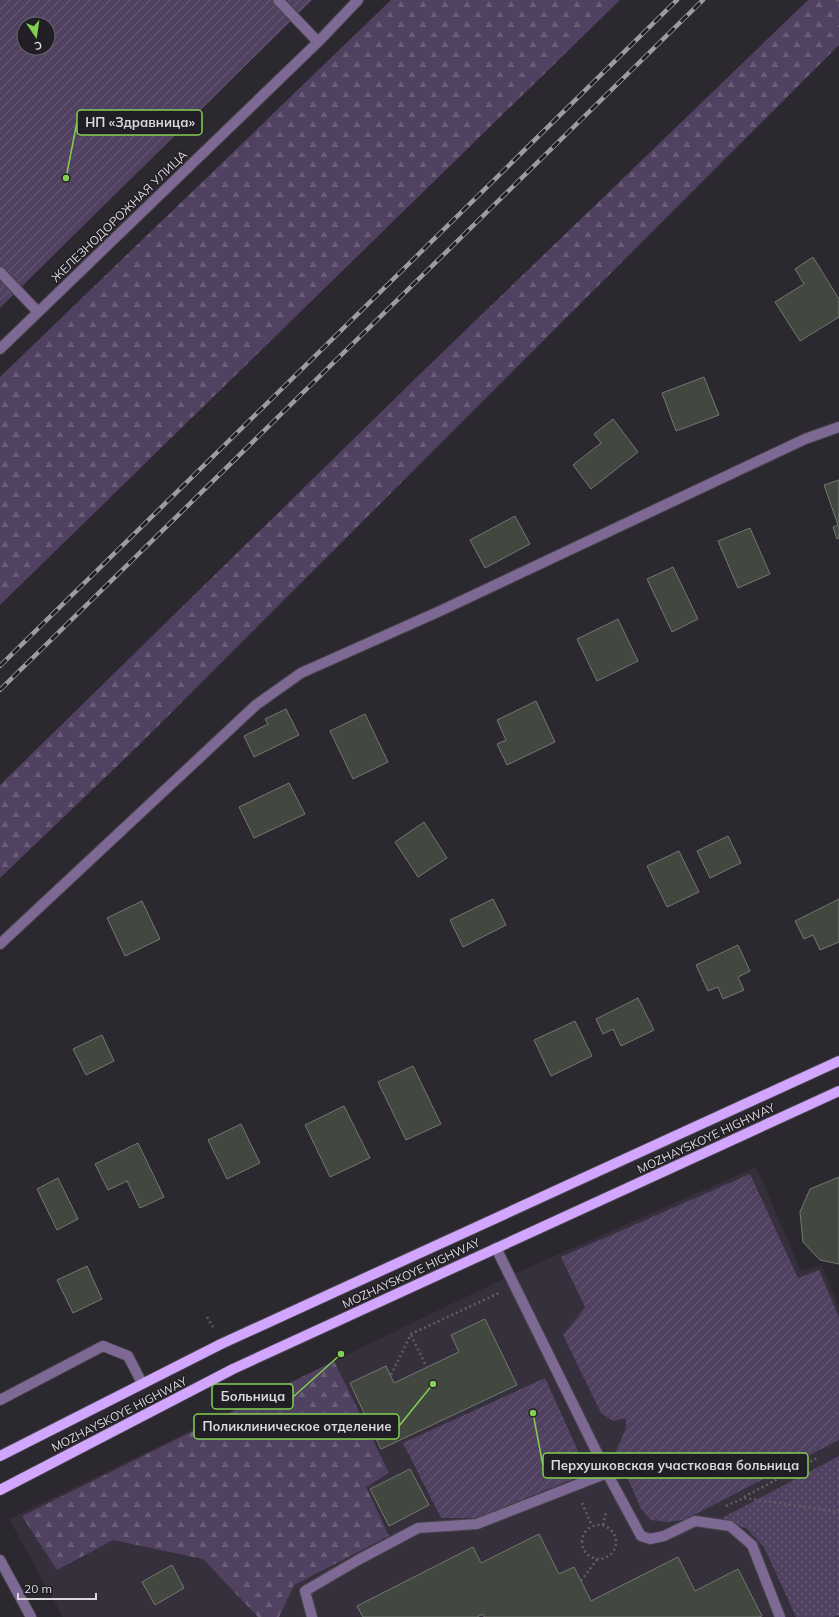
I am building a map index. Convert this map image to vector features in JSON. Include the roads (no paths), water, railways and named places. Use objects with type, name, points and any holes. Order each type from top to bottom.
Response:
[{"type":"main road","name":"MOZHAYSKOYE HIGHWAY","points":[[0,1456],[221,1344],[839,1061]]},
{"type":"main road","name":"MOZHAYSKOYE HIGHWAY","points":[[0,1490],[234,1369],[839,1091]]},
{"type":"street","points":[[278,0],[318,42]]},
{"type":"street","name":"ЖЕЛЕЗНОДОРОЖНАЯ УЛИЦА","points":[[0,348],[318,42],[358,0]]},
{"type":"street","points":[[0,272],[38,312]]},
{"type":"street","points":[[0,944],[256,705],[302,672],[440,611],[805,439],[839,427]]},
{"type":"street","points":[[496,1248],[607,1473],[641,1536],[650,1539],[664,1536],[695,1520],[730,1526],[752,1546],[780,1617]]},
{"type":"street","points":[[0,1400],[103,1346],[128,1356],[142,1383]]},
{"type":"street","points":[[312,1617],[305,1591],[358,1560],[418,1528],[477,1524],[607,1473]]},
{"type":"street","points":[[0,1560],[31,1617]]},
{"type":"railway","points":[[0,666],[677,0]]},
{"type":"railway","points":[[0,690],[703,0]]},
{"type":"place","name":"НП «Здравница»","points":[[66,178]]},
{"type":"place","name":"Больница","points":[[341,1354]]},
{"type":"place","name":"Поликлиническое отделение","points":[[433,1384]]},
{"type":"place","name":"Перхушковская участковая больница","points":[[533,1413]]}]
